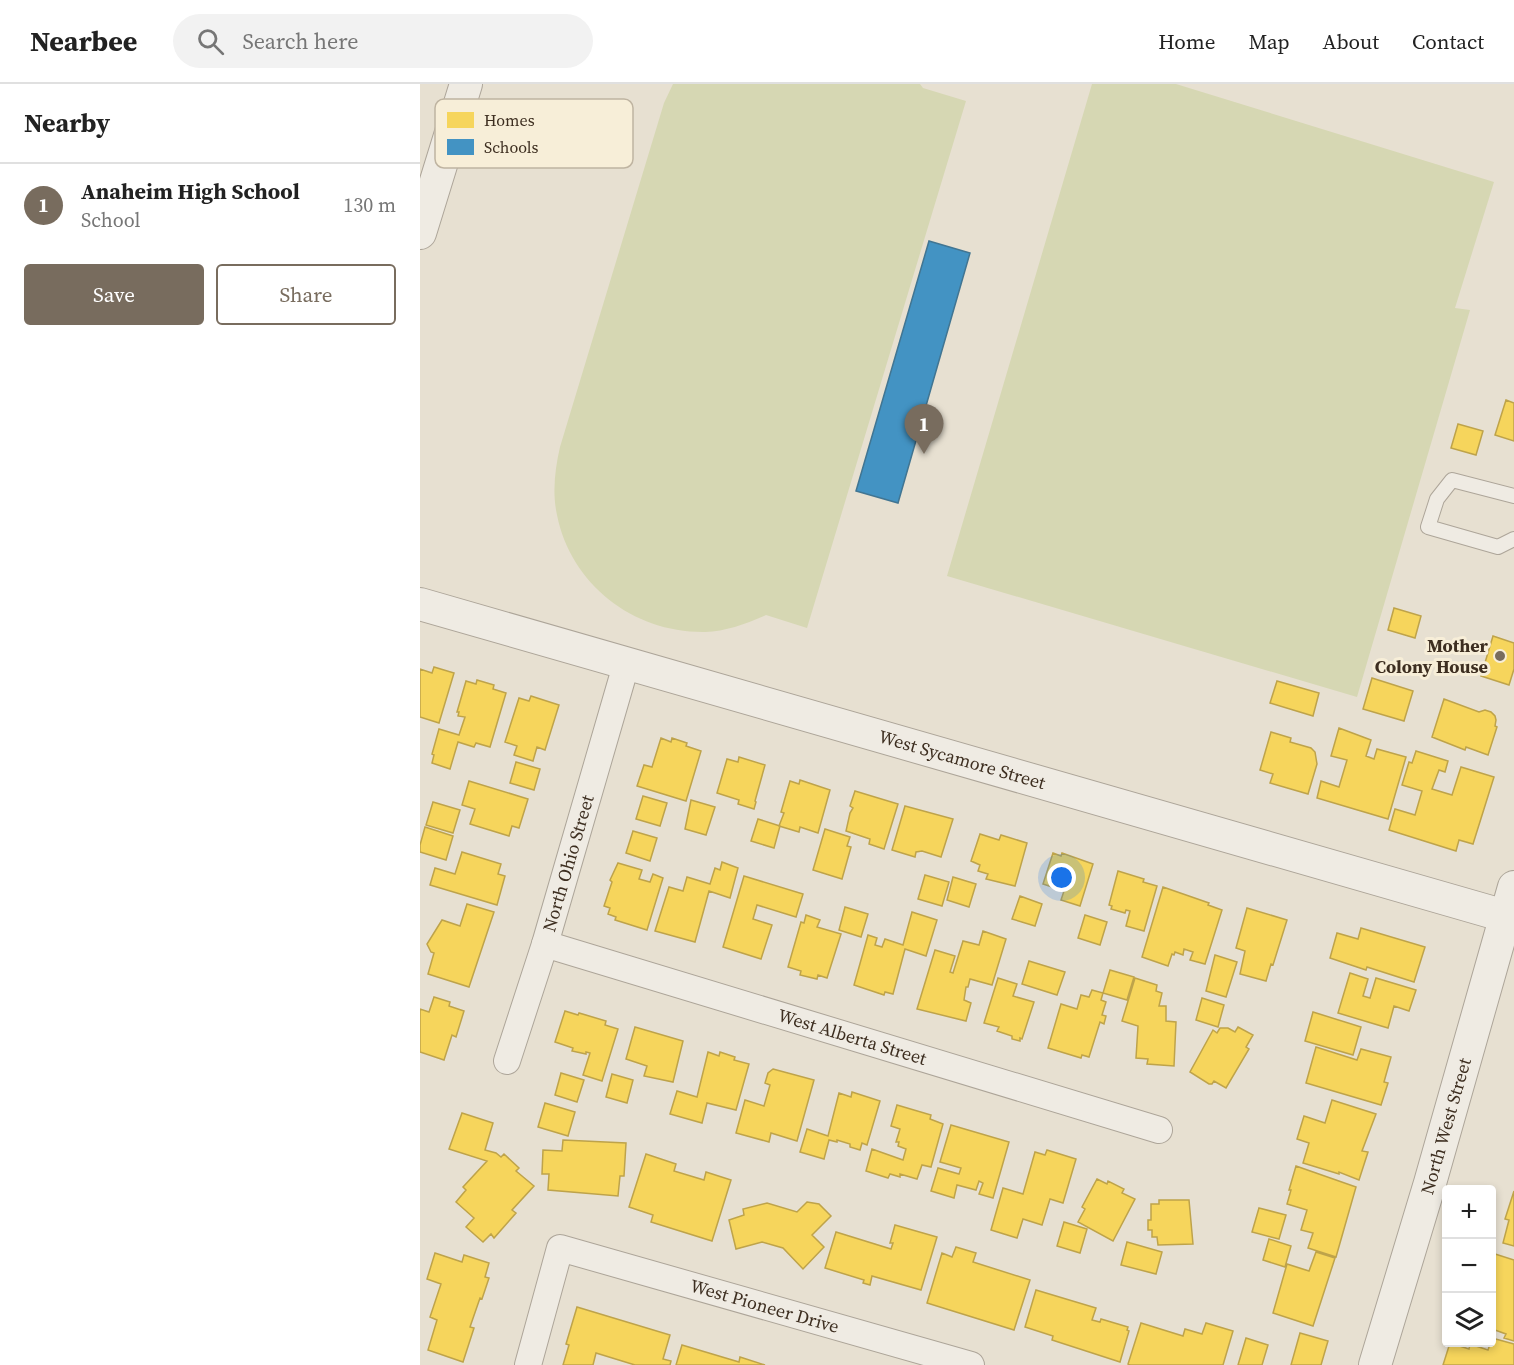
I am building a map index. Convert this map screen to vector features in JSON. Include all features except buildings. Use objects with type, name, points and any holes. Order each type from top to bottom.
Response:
[{"type":"street","points":[[461,99],[466,84]]},
{"type":"street","points":[[420,233],[440,168]]},
{"type":"street","name":"West Sycamore Street","points":[[420,604],[1505,916]]},
{"type":"street","name":"North Ohio Street","points":[[507,1061],[545,944],[626,665]]},
{"type":"street","name":"North West Street","points":[[1375,1365],[1430,1183],[1514,887]]},
{"type":"street","name":"West Alberta Street","points":[[545,944],[1158,1130]]},
{"type":"street","name":"West Pioneer Drive","points":[[528,1365],[560,1248],[971,1365]]},
{"type":"lane","points":[[1514,496],[1452,480],[1437,500],[1428,527],[1498,547],[1514,539]]},
{"type":"green space","points":[[673,84],[920,84],[923,88],[966,101],[807,628],[766,615],[721,630],[705,632],[679,630],[654,624],[631,614],[591,583],[576,563],[564,540],[557,515],[555,481],[560,447],[664,103]]},
{"type":"green space","points":[[1092,84],[1176,84],[1494,182],[1455,308],[1470,310],[1357,697],[947,576]]},
{"type":"place","name":"Anaheim High School","points":[[924,454]]},
{"type":"place","name":"Mother Colony House","points":[[1500,656]]}]
